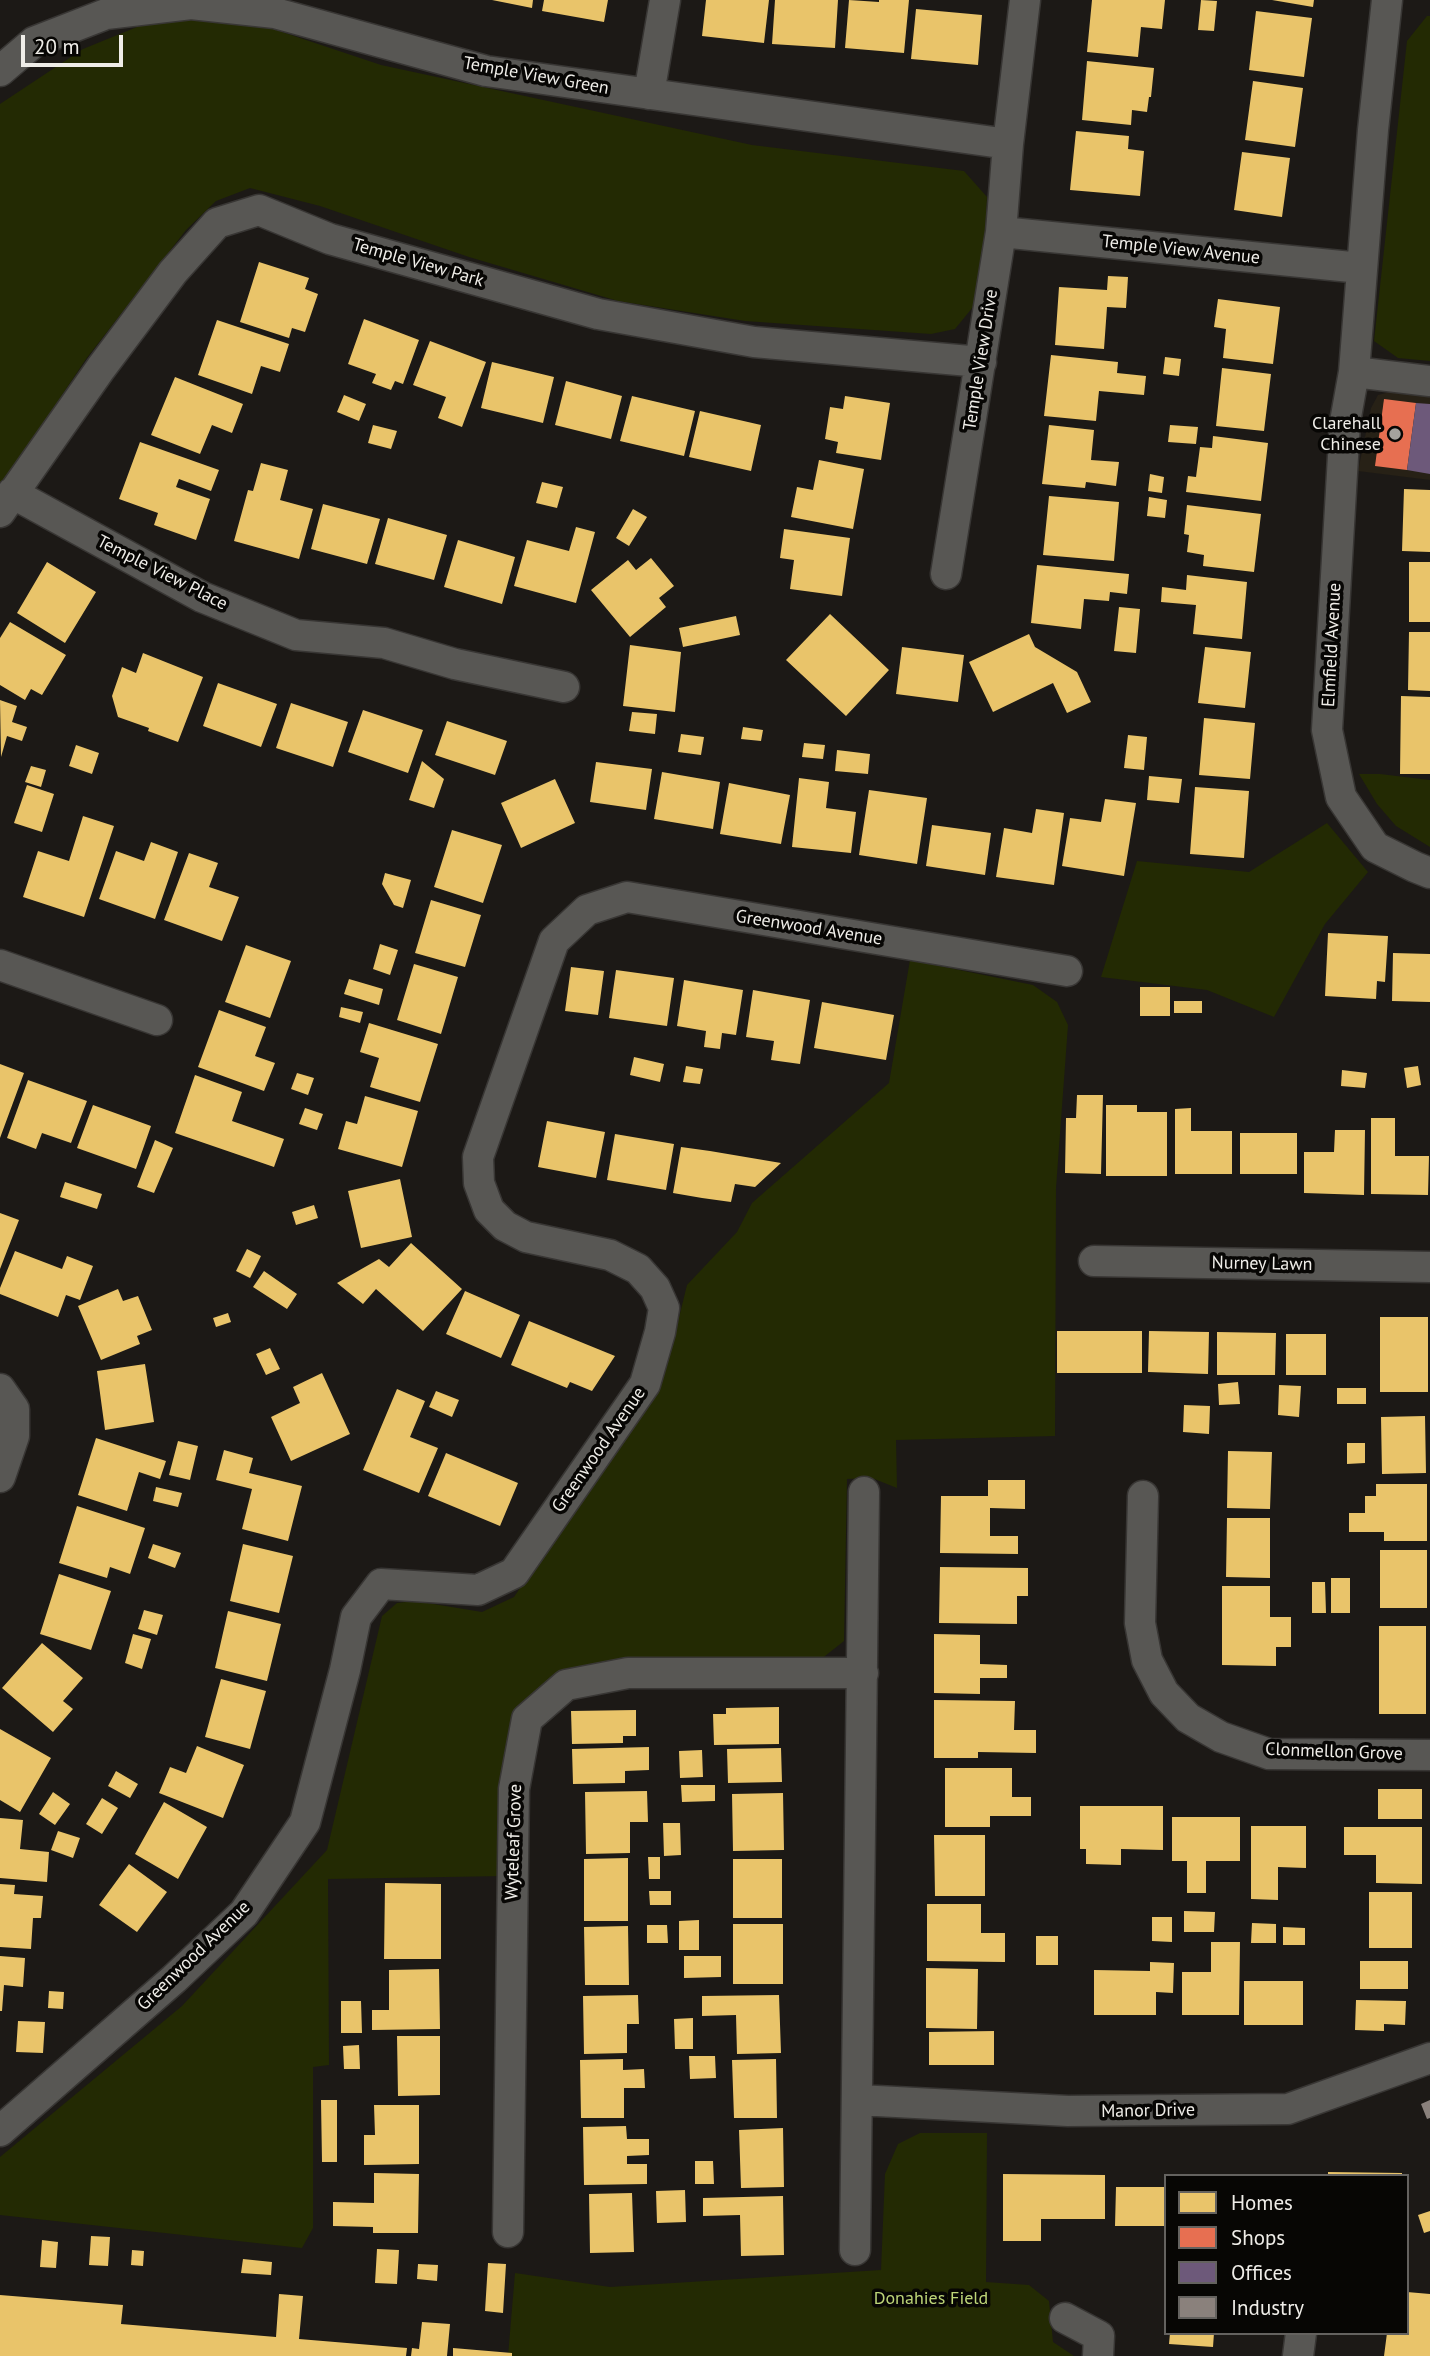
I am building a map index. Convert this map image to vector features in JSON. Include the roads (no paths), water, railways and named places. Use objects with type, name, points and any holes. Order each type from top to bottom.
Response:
[{"type":"street","points":[[649,94],[665,0]]},
{"type":"street","name":"Temple View Drive","points":[[946,574],[1001,233],[1008,144],[1025,0]]},
{"type":"street","points":[[1387,0],[1361,268],[1354,372],[1430,381]]},
{"type":"street","name":"Temple View Green","points":[[0,71],[34,42],[106,14],[191,4],[275,7],[486,71],[1008,144]]},
{"type":"street","name":"Temple View Park","points":[[6,503],[173,272],[217,223],[260,211],[330,239],[598,314],[754,342],[981,362]]},
{"type":"street","name":"Temple View Avenue","points":[[1001,233],[1361,268]]},
{"type":"street","name":"Elmfield Avenue","points":[[1354,372],[1345,422],[1327,730],[1341,797],[1375,847],[1430,873]]},
{"type":"street","name":"Temple View Place","points":[[6,503],[202,597],[296,635],[384,643],[455,664],[564,687]]},
{"type":"street","name":"Greenwood Avenue","points":[[0,2131],[174,1979],[244,1913],[305,1822],[345,1670],[356,1617],[381,1584],[478,1590],[514,1573],[645,1384],[664,1308],[655,1288],[638,1269],[610,1255],[526,1237],[505,1226],[489,1210],[479,1183],[478,1157],[554,942],[587,910],[627,897],[1067,971]]},
{"type":"street","points":[[0,965],[157,1020]]},
{"type":"street","name":"Nurney Lawn","points":[[1094,1261],[1430,1267]]},
{"type":"street","points":[[0,1390],[14,1409],[14,1436],[0,1477]]},
{"type":"street","points":[[855,2250],[864,1492]]},
{"type":"street","name":"Clonmellon Grove","points":[[1143,1496],[1140,1623],[1144,1647],[1147,1660],[1164,1693],[1188,1718],[1221,1737],[1269,1754],[1430,1755]]},
{"type":"street","name":"Wyteleaf Grove","points":[[508,2232],[514,1789],[527,1719],[566,1685],[628,1673],[863,1673]]},
{"type":"street","name":"Manor Drive","points":[[858,2100],[1068,2111],[1287,2109],[1430,2058]]},
{"type":"street","points":[[1065,2318],[1100,2336],[1098,2356]]},
{"type":"street","points":[[1298,2356],[1301,2335]]},
{"type":"place","name":"Clarehall Chinese","points":[[1395,434]]},
{"type":"park label","name":"Donahies Field","points":[[931,2299]]}]
